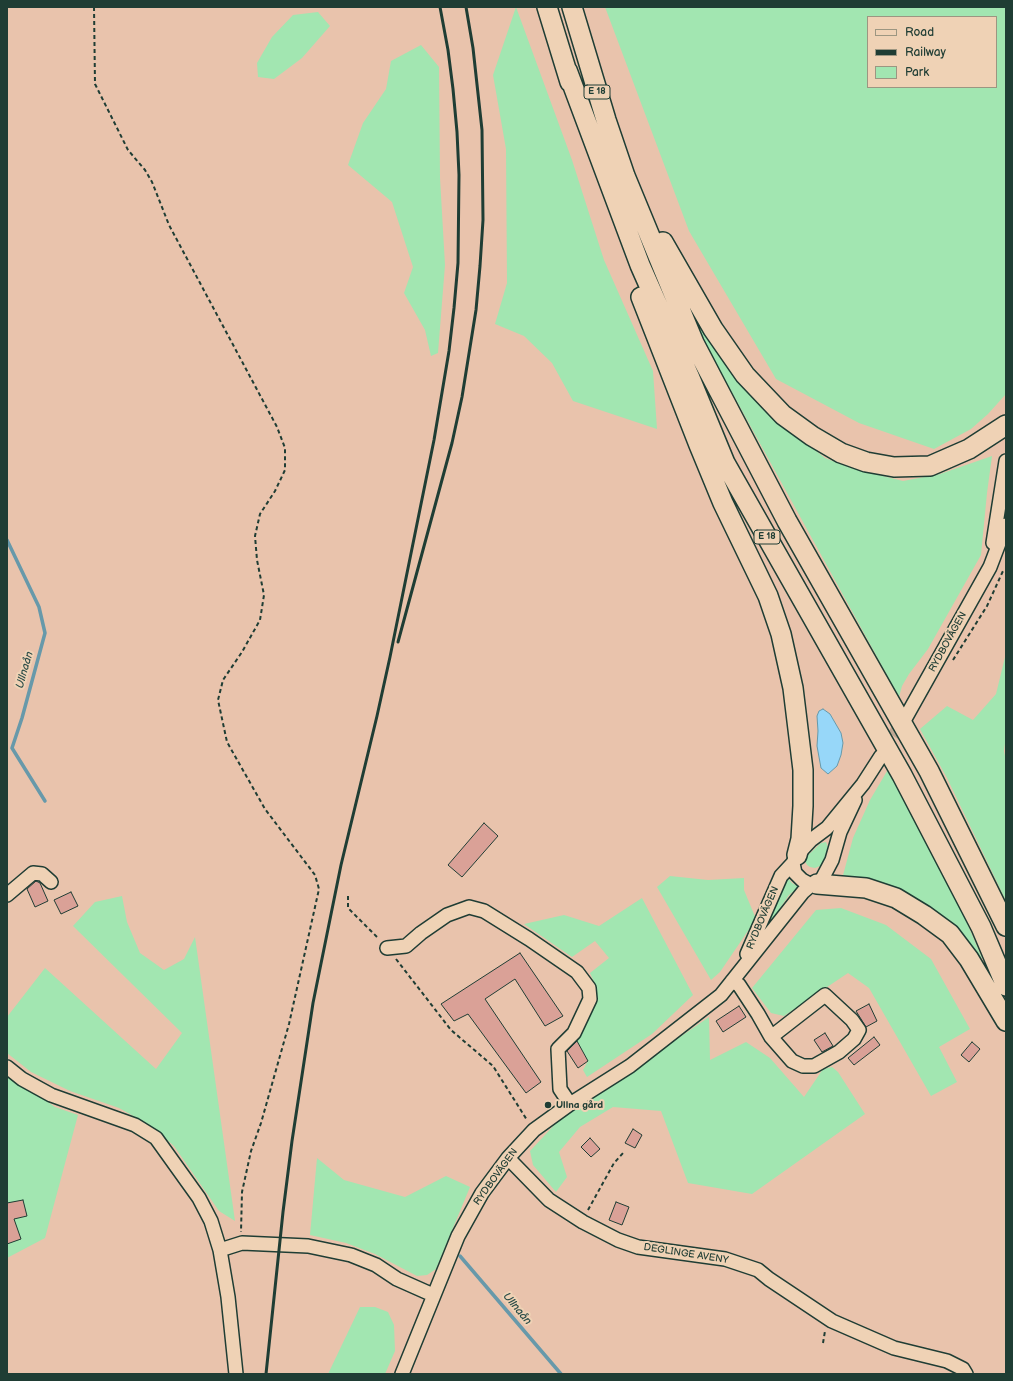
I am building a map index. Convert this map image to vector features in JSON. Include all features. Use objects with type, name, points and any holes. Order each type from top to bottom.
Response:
[{"type":"highway","name":"E 18","points":[[547,7],[567,70],[640,265],[726,463],[902,775],[981,927],[1006,986]]},
{"type":"highway","name":"E 18","points":[[572,7],[606,120],[625,176],[697,350],[787,521],[928,771],[1006,926]]},
{"type":"highway","points":[[567,70],[591,164],[602,197],[699,445],[723,503],[768,596],[781,634],[793,688],[799,725],[803,770],[801,839],[795,859]]},
{"type":"highway","points":[[625,176],[713,329],[746,375],[783,415],[812,436],[841,453],[866,462],[894,467],[930,466],[969,449],[1006,425]]},
{"type":"highway","points":[[814,884],[866,888],[896,898],[924,915],[950,934],[969,959],[1006,1021]]},
{"type":"street","name":"RYDBOVÄGEN","points":[[990,567],[1006,461]]},
{"type":"street","name":"RYDBOVÄGEN","points":[[906,717],[990,567],[1006,525]]},
{"type":"street","name":"RYDBOVÄGEN","points":[[734,979],[759,929],[781,876],[811,840],[827,828],[862,784],[881,756]]},
{"type":"street","name":"RYDBOVÄGEN","points":[[402,1374],[458,1236],[482,1193],[508,1158],[534,1130],[570,1104],[630,1066],[720,995],[803,892],[826,873],[840,832],[862,784]]},
{"type":"street","points":[[795,859],[795,873],[802,880],[814,884]]},
{"type":"street","points":[[7,895],[33,873],[42,874],[51,882]]},
{"type":"street","points":[[387,948],[406,946],[421,933],[447,915],[469,907],[484,911],[578,972],[589,988],[590,999],[574,1033],[558,1049],[560,1089],[570,1104]]},
{"type":"street","points":[[734,979],[758,1014],[770,1037],[792,1061],[803,1066],[814,1066],[839,1052],[854,1039],[859,1030],[852,1020],[825,995],[770,1037]]},
{"type":"street","points":[[7,1067],[22,1079],[51,1095],[135,1125],[156,1138],[199,1198],[211,1221],[220,1250],[228,1297],[236,1374]]},
{"type":"street","name":"DEGLINGE AVENY","points":[[508,1158],[549,1200],[581,1220],[618,1240],[638,1247],[726,1259],[758,1270],[832,1321],[894,1348],[947,1361],[965,1372],[976,1374]]},
{"type":"street","points":[[220,1250],[242,1243],[308,1246],[352,1255],[376,1265],[397,1279],[433,1295]]},
{"type":"path","points":[[94,7],[96,84],[128,150],[145,170],[152,182],[159,203],[169,225],[277,427],[285,448],[285,470],[275,491],[260,514],[255,536],[257,560],[264,594],[260,620],[242,652],[222,680],[218,700],[227,742],[265,809],[315,875],[319,888],[289,1024],[261,1123],[250,1151],[242,1192],[240,1224],[242,1243]]},
{"type":"path","points":[[348,896],[348,908],[387,948],[451,1030],[493,1066],[534,1130]]},
{"type":"path","points":[[581,1220],[614,1163],[624,1152]]},
{"type":"green space","points":[[516,7],[572,160],[604,260],[653,371],[657,429],[573,401],[552,363],[524,336],[495,324],[507,283],[506,149],[493,75]]},
{"type":"green space","points":[[605,7],[1006,7],[1006,394],[988,414],[971,429],[934,449],[859,423],[776,379],[689,231]]},
{"type":"green space","points":[[318,12],[330,26],[302,58],[274,79],[258,77],[257,63],[272,37],[293,15]]},
{"type":"green space","points":[[421,45],[439,67],[440,178],[445,265],[438,353],[431,356],[425,330],[404,293],[413,267],[392,202],[348,165],[363,123],[386,89],[391,61]]},
{"type":"green space","points":[[695,325],[700,325],[784,425],[825,458],[851,468],[903,481],[940,474],[992,456],[981,555],[928,649],[902,686],[899,697]]},
{"type":"green space","points":[[1006,653],[1006,736],[1004,751],[1006,761],[1006,901],[947,778],[920,729],[947,706],[973,720],[996,694]]},
{"type":"green space","points":[[890,766],[920,823],[964,916],[982,958],[978,960],[951,925],[842,879],[853,838],[870,800]]},
{"type":"green space","points":[[826,842],[828,847],[823,862],[820,866],[815,868],[807,865],[805,861],[807,856],[821,843]]},
{"type":"green space","points":[[670,876],[708,880],[744,878],[744,890],[756,919],[720,972],[711,980],[657,887]]},
{"type":"green space","points":[[788,878],[792,883],[799,887],[789,895],[768,926],[766,924],[783,884]]},
{"type":"green space","points":[[122,896],[127,922],[140,953],[164,970],[184,959],[195,937],[235,1221],[219,1211],[174,1146],[151,1126],[119,1108],[70,1091],[31,1072],[7,1053],[7,1017],[45,968],[156,1069],[182,1033],[73,926],[95,902]]},
{"type":"green space","points":[[642,898],[693,995],[652,1034],[587,1077],[583,1070],[588,1061],[577,1041],[597,989],[590,973],[609,958],[595,941],[572,957],[524,924],[564,915],[599,926]]},
{"type":"green space","points":[[841,908],[886,925],[931,959],[970,1029],[939,1047],[957,1082],[931,1096],[869,988],[848,973],[784,1016],[771,1013],[752,988],[816,910]]},
{"type":"green space","points":[[709,1017],[710,1060],[746,1042],[770,1058],[804,1097],[823,1069],[832,1067],[838,1072],[865,1114],[752,1194],[688,1183],[661,1111],[613,1107],[580,1127],[559,1152],[567,1177],[556,1192],[533,1165],[530,1151],[558,1121]]},
{"type":"green space","points":[[7,1073],[55,1107],[78,1115],[45,1238],[7,1258]]},
{"type":"green space","points":[[317,1158],[344,1180],[405,1197],[446,1176],[470,1187],[436,1269],[427,1275],[417,1276],[375,1254],[346,1243],[310,1235]]},
{"type":"green space","points":[[360,1307],[375,1307],[388,1312],[394,1325],[395,1351],[385,1374],[328,1374]]},
{"type":"water","points":[[823,709],[830,714],[841,733],[843,743],[837,766],[828,774],[821,768],[817,746],[817,716],[819,711]]},
{"type":"building","points":[[484,823],[498,836],[462,877],[448,865]]},
{"type":"building","points":[[36,881],[40,883],[48,901],[35,907],[27,889]]},
{"type":"building","points":[[71,892],[78,906],[61,914],[54,900]]},
{"type":"building","points":[[520,953],[563,1016],[545,1026],[515,979],[485,999],[541,1082],[526,1093],[468,1014],[454,1021],[441,1004]]},
{"type":"building","points":[[869,1004],[877,1021],[866,1027],[856,1011]]},
{"type":"building","points":[[739,1006],[746,1017],[723,1032],[716,1021]]},
{"type":"building","points":[[825,1033],[833,1046],[822,1052],[814,1040]]},
{"type":"building","points":[[874,1037],[880,1045],[854,1065],[848,1058]]},
{"type":"building","points":[[577,1041],[588,1061],[578,1068],[567,1051]]},
{"type":"building","points":[[972,1042],[980,1049],[969,1062],[961,1055]]},
{"type":"building","points":[[633,1129],[642,1135],[635,1148],[625,1143]]},
{"type":"building","points":[[590,1138],[600,1149],[591,1157],[581,1147]]},
{"type":"building","points":[[23,1200],[27,1216],[14,1219],[21,1239],[7,1244],[7,1203]]},
{"type":"building","points":[[616,1202],[629,1207],[622,1225],[609,1220]]},
{"type":"waterway","name":"Ullnaån","points":[[7,540],[39,607],[45,633],[22,718],[12,748],[45,801]]},
{"type":"waterway","name":"Ullnaån","points":[[460,1256],[561,1374]]},
{"type":"tunnel","points":[[883,752],[905,718]]},
{"type":"railway","points":[[266,1374],[283,1212],[313,1003],[341,865],[390,657],[434,440],[449,351],[458,263],[459,175],[453,89],[440,7]]},
{"type":"railway","points":[[398,642],[452,443],[462,397],[476,310],[483,220],[482,130],[473,48],[466,7]]},
{"type":"place","name":"Ullna gård","points":[[548,1105]]}]
